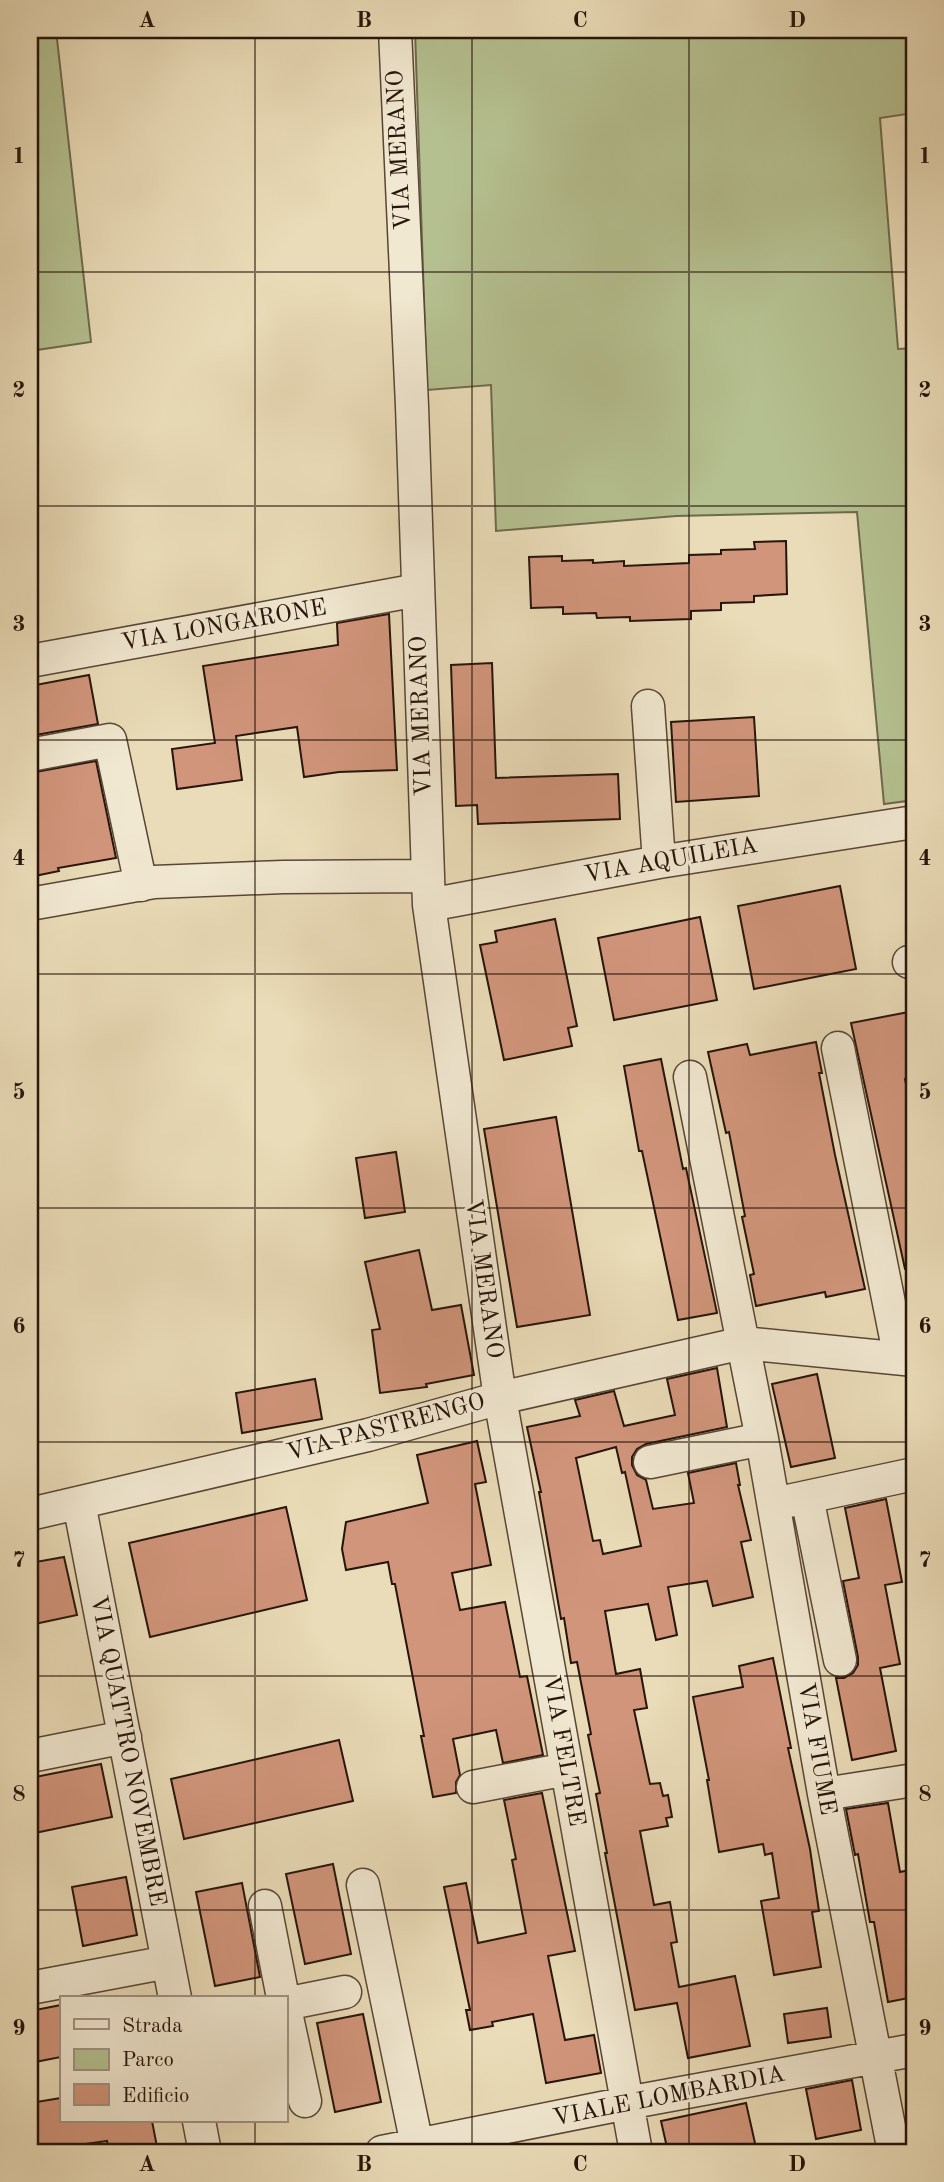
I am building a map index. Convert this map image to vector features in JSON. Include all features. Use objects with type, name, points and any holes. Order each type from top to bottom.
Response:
[{"type":"street","name":"VIA MERANO","points":[[395,30],[429,891],[500,1398]]},
{"type":"street","name":"VIA LONGARONE","points":[[30,661],[418,590]]},
{"type":"street","points":[[648,706],[659,862]]},
{"type":"street","points":[[30,755],[110,740],[141,885]]},
{"type":"street","name":"VIA AQUILEIA","points":[[30,904],[155,882],[283,877],[429,891],[659,862],[914,822]]},
{"type":"street","name":"VIA PASTRENGO","points":[[30,1514],[368,1435],[500,1398],[743,1343],[907,1359],[838,1048]]},
{"type":"street","points":[[690,1077],[743,1343]]},
{"type":"street","name":"VIA FIUME","points":[[743,1343],[824,1794],[894,2152]]},
{"type":"street","name":"VIA FELTRE","points":[[500,1398],[636,2152]]},
{"type":"street","points":[[650,1462],[762,1439]]},
{"type":"street","points":[[773,1504],[914,1474]]},
{"type":"street","points":[[807,1497],[840,1660]]},
{"type":"street","name":"VIA QUATTRO NOVEMBRE","points":[[79,1503],[176,1996]]},
{"type":"street","points":[[30,1756],[125,1737]]},
{"type":"street","points":[[473,1787],[567,1769]]},
{"type":"street","points":[[824,1794],[914,1780]]},
{"type":"street","points":[[363,1885],[418,2145]]},
{"type":"street","points":[[265,1906],[283,1996]]},
{"type":"street","points":[[30,1988],[169,1962]]},
{"type":"street","points":[[287,2006],[345,1992]]},
{"type":"street","points":[[287,2016],[305,2101]]},
{"type":"street","name":"VIALE LOMBARDIA","points":[[382,2152],[418,2145],[508,2141],[627,2103],[914,2050]]},
{"type":"street","points":[[199,2122],[205,2152]]},
{"type":"green space","points":[[30,30],[56,30],[91,342],[30,351]]},
{"type":"green space","points":[[415,30],[914,30],[914,113],[880,118],[898,349],[914,348],[914,800],[884,804],[857,512],[676,516],[496,531],[491,385],[427,390]]},
{"type":"building","points":[[786,541],[787,594],[754,596],[754,602],[721,603],[721,610],[691,611],[691,619],[630,621],[630,617],[597,618],[596,613],[563,614],[563,607],[531,608],[529,557],[562,556],[562,561],[593,560],[593,563],[624,561],[624,566],[689,563],[689,555],[755,549],[754,542]]},
{"type":"building","points":[[389,614],[397,770],[339,772],[304,777],[297,727],[236,736],[242,780],[177,789],[172,749],[215,743],[203,666],[338,645],[337,623]]},
{"type":"building","points":[[492,663],[496,778],[618,774],[620,819],[478,824],[477,805],[456,806],[451,665]]},
{"type":"building","points":[[89,675],[98,724],[30,736],[30,686]]},
{"type":"building","points":[[754,717],[759,796],[676,802],[671,722]]},
{"type":"building","points":[[96,761],[116,858],[58,868],[59,871],[30,877],[30,773]]},
{"type":"building","points":[[840,886],[856,969],[754,989],[738,906]]},
{"type":"building","points":[[700,917],[717,1000],[614,1020],[598,938]]},
{"type":"building","points":[[555,919],[577,1026],[568,1028],[572,1046],[504,1060],[480,945],[497,942],[495,931]]},
{"type":"building","points":[[914,1011],[914,1078],[905,1079],[914,1125],[914,1268],[905,1269],[851,1023]]},
{"type":"building","points":[[816,1042],[822,1073],[819,1073],[835,1155],[865,1289],[826,1297],[825,1292],[756,1306],[750,1275],[754,1274],[742,1217],[745,1216],[729,1132],[726,1133],[708,1052],[747,1044],[750,1055]]},
{"type":"building","points":[[661,1059],[683,1169],[686,1168],[717,1313],[678,1320],[642,1151],[639,1151],[624,1066]]},
{"type":"building","points":[[556,1117],[590,1315],[517,1327],[484,1129]]},
{"type":"building","points":[[396,1152],[405,1212],[365,1218],[356,1158]]},
{"type":"building","points":[[419,1250],[432,1310],[461,1305],[474,1375],[426,1384],[427,1387],[380,1393],[372,1330],[380,1329],[365,1262]]},
{"type":"building","points":[[717,1368],[727,1427],[646,1444],[637,1449],[632,1457],[632,1465],[637,1475],[646,1480],[653,1509],[694,1503],[688,1473],[736,1463],[738,1485],[751,1540],[741,1542],[753,1597],[713,1606],[707,1581],[668,1587],[677,1635],[656,1640],[648,1604],[605,1611],[616,1674],[640,1669],[647,1708],[634,1710],[650,1784],[660,1783],[663,1796],[668,1795],[672,1817],[666,1818],[668,1826],[640,1831],[654,1905],[670,1902],[677,1942],[671,1943],[679,1987],[735,1976],[750,2046],[688,2058],[677,2003],[635,2010],[605,1853],[596,1794],[600,1793],[588,1735],[591,1734],[577,1662],[571,1663],[564,1618],[561,1619],[541,1492],[527,1427],[580,1416],[575,1400],[614,1391],[624,1426],[675,1415],[667,1379]],"holes":[[[616,1447],[622,1473],[625,1472],[641,1546],[603,1554],[600,1540],[593,1541],[576,1458]]]},
{"type":"building","points":[[817,1374],[835,1458],[791,1467],[772,1384]]},
{"type":"building","points":[[315,1379],[322,1419],[242,1433],[236,1393]]},
{"type":"building","points":[[477,1441],[486,1482],[475,1484],[491,1565],[452,1573],[460,1610],[505,1602],[520,1677],[527,1676],[543,1755],[503,1763],[496,1730],[453,1739],[460,1775],[456,1782],[456,1793],[433,1797],[395,1584],[392,1584],[388,1562],[346,1570],[342,1549],[346,1522],[428,1503],[417,1455]]},
{"type":"building","points":[[886,1499],[902,1582],[885,1585],[900,1664],[880,1668],[896,1751],[852,1760],[836,1678],[844,1678],[853,1673],[858,1665],[843,1581],[859,1578],[845,1508]]},
{"type":"building","points":[[286,1507],[307,1600],[150,1637],[129,1543]]},
{"type":"building","points":[[64,1557],[77,1615],[30,1625],[30,1563]]},
{"type":"building","points":[[773,1658],[791,1748],[788,1748],[810,1849],[819,1911],[812,1912],[821,1967],[774,1975],[761,1901],[779,1898],[772,1853],[765,1855],[763,1844],[719,1852],[693,1697],[743,1687],[739,1666]]},
{"type":"building","points":[[339,1740],[353,1801],[184,1839],[171,1779]]},
{"type":"building","points":[[101,1764],[112,1817],[30,1834],[30,1778]]},
{"type":"building","points":[[542,1793],[575,1951],[548,1956],[565,2040],[594,2035],[601,2073],[546,2083],[533,2014],[492,2022],[493,2026],[470,2030],[466,2010],[470,2010],[444,1887],[466,1883],[478,1943],[526,1933],[512,1860],[516,1859],[504,1800]]},
{"type":"building","points":[[888,1803],[900,1872],[914,1869],[914,1997],[888,2002],[874,1922],[870,1922],[858,1854],[855,1855],[846,1809]]},
{"type":"building","points":[[333,1864],[351,1954],[305,1964],[286,1874]]},
{"type":"building","points":[[126,1877],[137,1935],[83,1946],[72,1887]]},
{"type":"building","points":[[242,1883],[260,1977],[215,1986],[196,1892]]},
{"type":"building","points":[[60,2005],[60,2057],[30,2063],[30,2011]]},
{"type":"building","points":[[827,2008],[831,2037],[788,2043],[784,2014]]},
{"type":"building","points":[[363,2014],[381,2102],[335,2112],[317,2023]]},
{"type":"building","points":[[852,2080],[861,2130],[816,2139],[806,2089]]},
{"type":"building","points":[[60,2098],[60,2122],[152,2122],[158,2152],[109,2152],[107,2141],[30,2152],[30,2103]]},
{"type":"building","points":[[746,2103],[757,2152],[668,2152],[661,2121]]}]
